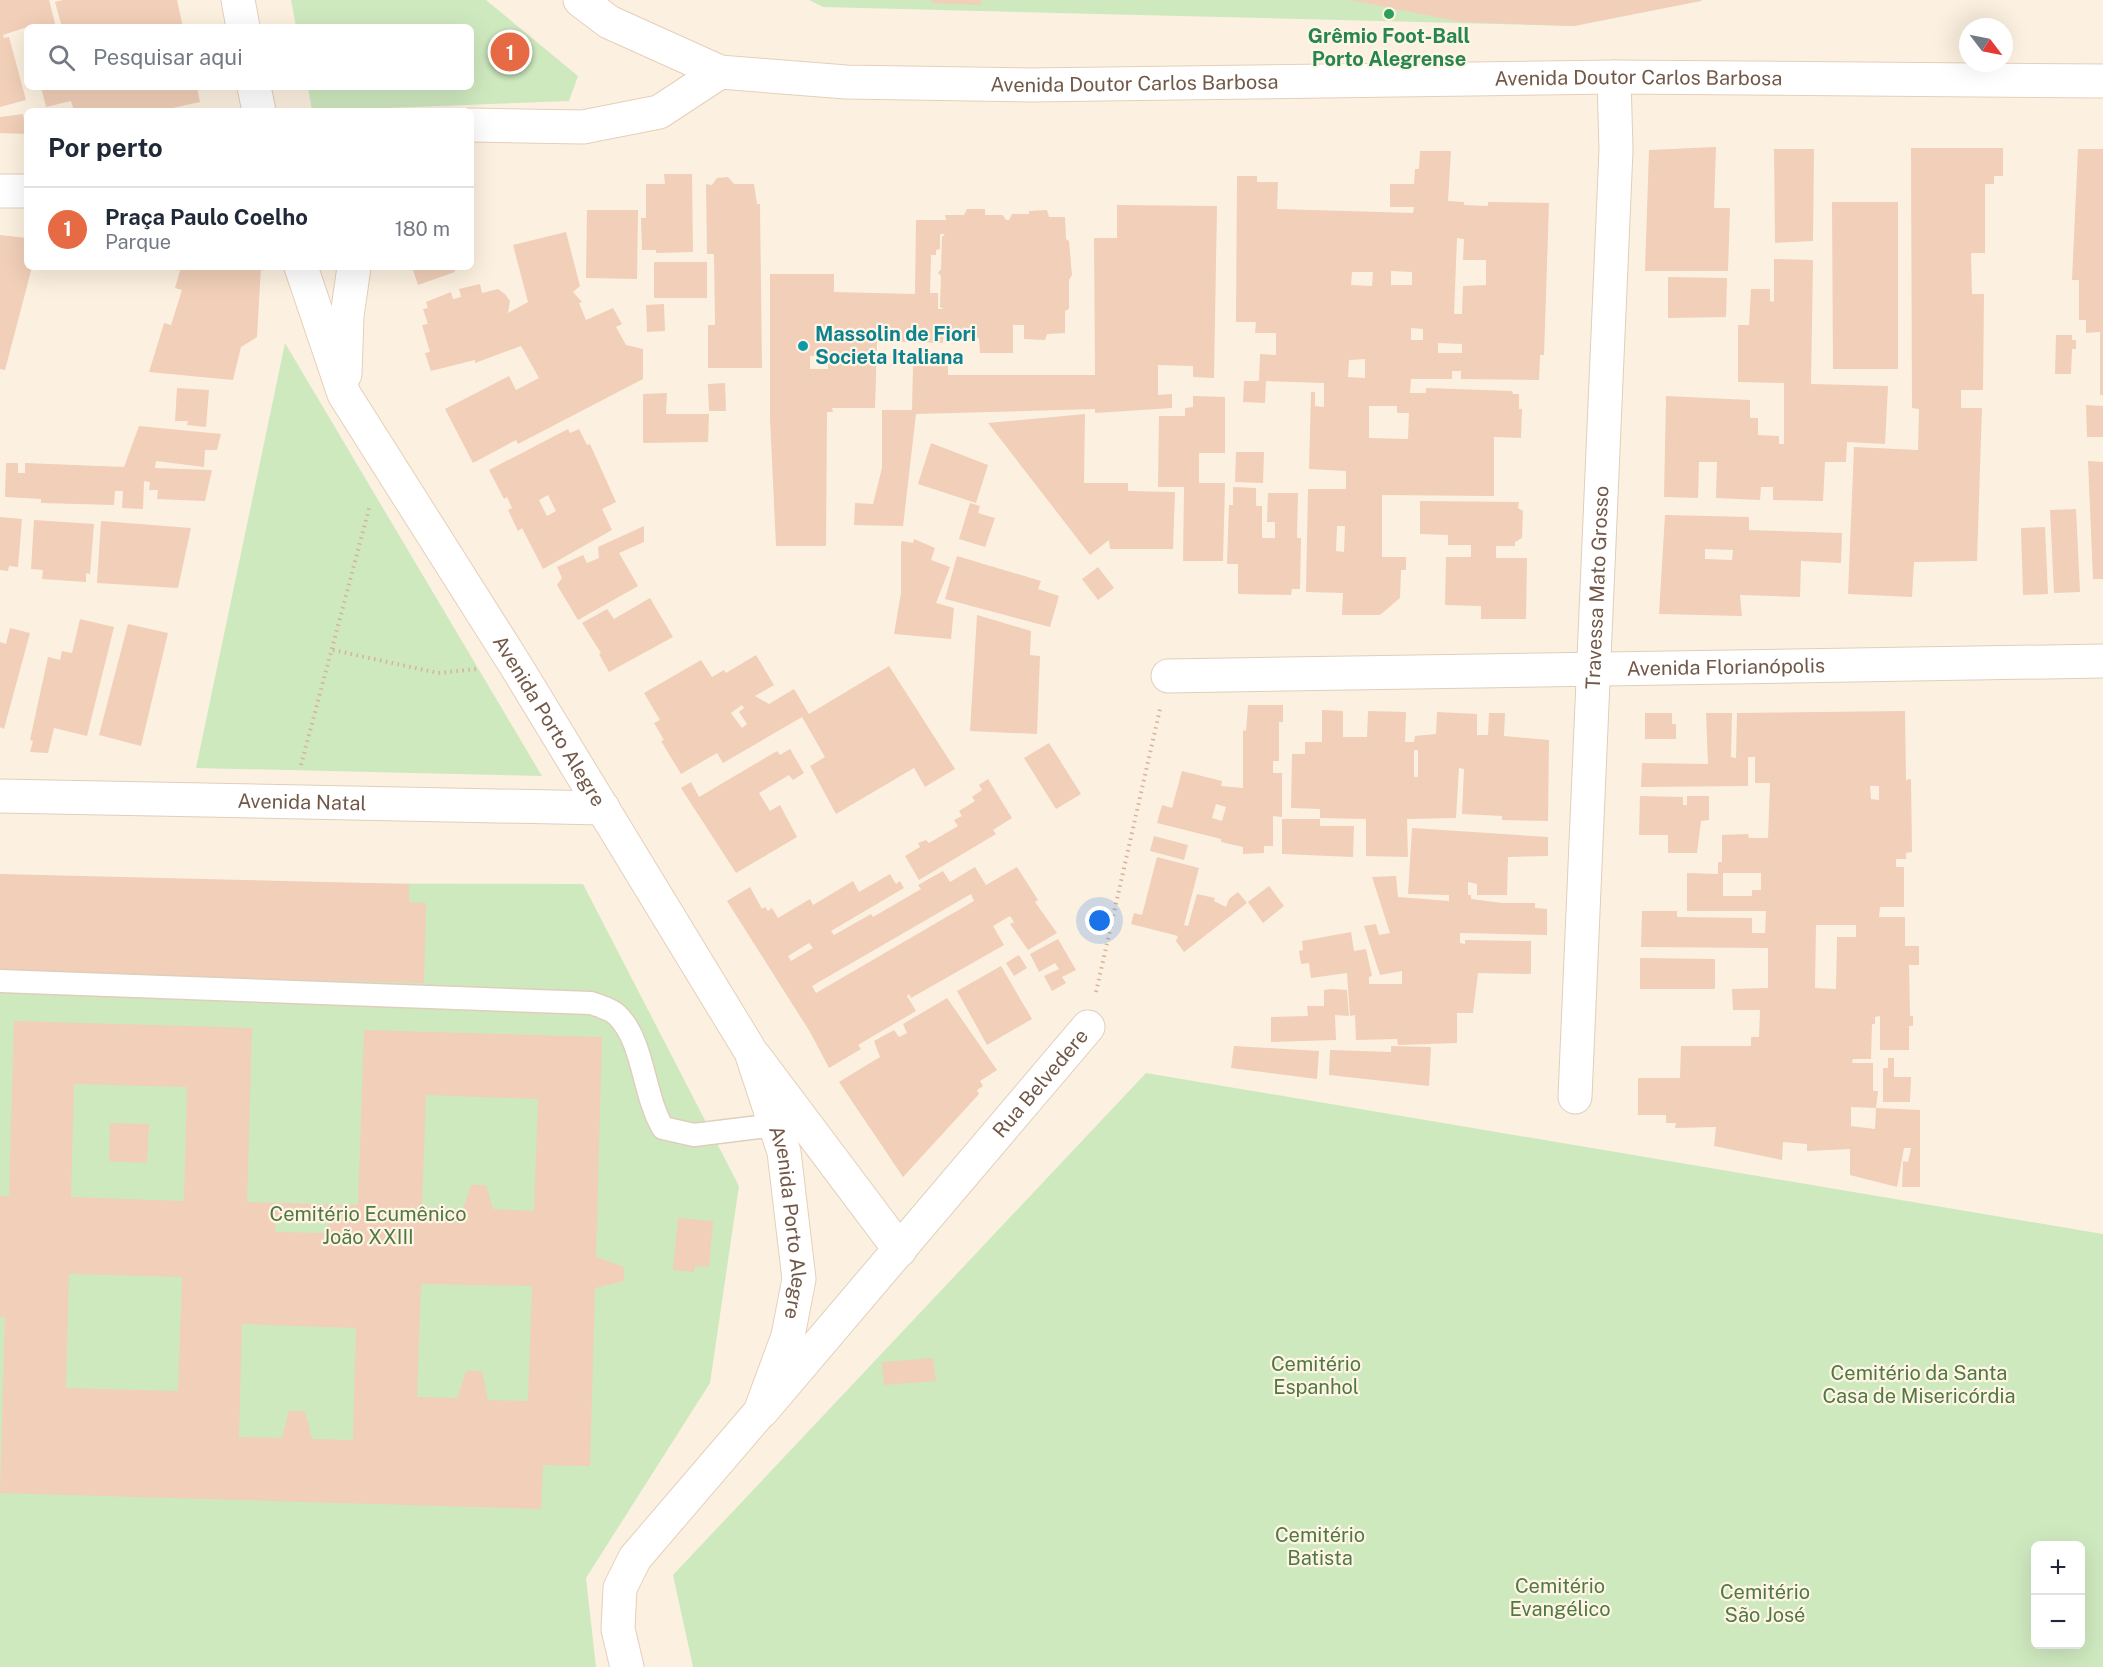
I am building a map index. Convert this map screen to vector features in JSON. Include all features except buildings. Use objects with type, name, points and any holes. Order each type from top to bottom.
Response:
[{"type":"street","points":[[238,0],[242,24]]},
{"type":"street","name":"Avenida Doutor Carlos Barbosa","points":[[580,0],[609,22],[720,72],[846,82],[1031,85],[1614,77],[2103,81]]},
{"type":"street","points":[[474,125],[583,127],[659,112],[720,72]]},
{"type":"street","name":"Travessa Mato Grosso","points":[[1575,1097],[1616,150],[1614,77]]},
{"type":"street","points":[[255,90],[258,108]]},
{"type":"street","points":[[0,191],[24,191]]},
{"type":"street","name":"Avenida Porto Alegre","points":[[302,270],[344,394],[382,458],[516,666],[751,1052],[900,1250]]},
{"type":"street","points":[[344,394],[347,316],[354,270]]},
{"type":"street","name":"Avenida Florianópolis","points":[[1168,676],[1594,671],[2103,661]]},
{"type":"street","name":"Avenida Natal","points":[[0,796],[603,808]]},
{"type":"street","name":"Rua Belvedere","points":[[760,1412],[1088,1027]]},
{"type":"street","name":"Avenida Porto Alegre","points":[[627,1667],[618,1629],[620,1588],[635,1558],[760,1412],[788,1336],[799,1279],[784,1152],[751,1052]]},
{"type":"lane","points":[[0,981],[591,1003],[615,1013],[630,1031],[655,1115],[663,1128],[694,1135],[775,1125]]},
{"type":"path","points":[[291,802],[382,458]]},
{"type":"path","points":[[333,650],[438,673],[516,666]]},
{"type":"path","name":"Rua Belvedere","points":[[1088,1027],[1168,676]]},
{"type":"green space","points":[[291,0],[486,0],[578,76],[569,101],[389,108],[312,108],[308,90],[474,90],[474,24],[295,24]]},
{"type":"green space","name":"Grêmio Foot-Ball Porto Alegrense","points":[[809,0],[1703,0],[1574,26],[823,7]]},
{"type":"green space","points":[[285,343],[542,776],[196,768]]},
{"type":"green space","name":"Cemitério Ecumênico João XXIII","points":[[0,883],[583,884],[739,1186],[710,1383],[586,1578],[596,1667],[0,1667]]},
{"type":"green space","points":[[1146,1073],[2103,1234],[2103,1667],[693,1667],[673,1575]]},
{"type":"place","name":"Grêmio Foot-Ball Porto Alegrense","points":[[1389,14]]},
{"type":"place","name":"Praça Paulo Coelho","points":[[510,52]]},
{"type":"place","name":"Massolin de Fiori Societa Italiana","points":[[803,346]]},
{"type":"park label","name":"Cemitério Espanhol","points":[[1316,1376]]},
{"type":"park label","name":"Cemitério da Santa Casa de Misericórdia","points":[[1919,1384]]},
{"type":"park label","name":"Cemitério Batista","points":[[1320,1546]]},
{"type":"park label","name":"Cemitério Evangélico","points":[[1560,1598]]},
{"type":"park label","name":"Cemitério São José","points":[[1765,1604]]}]
